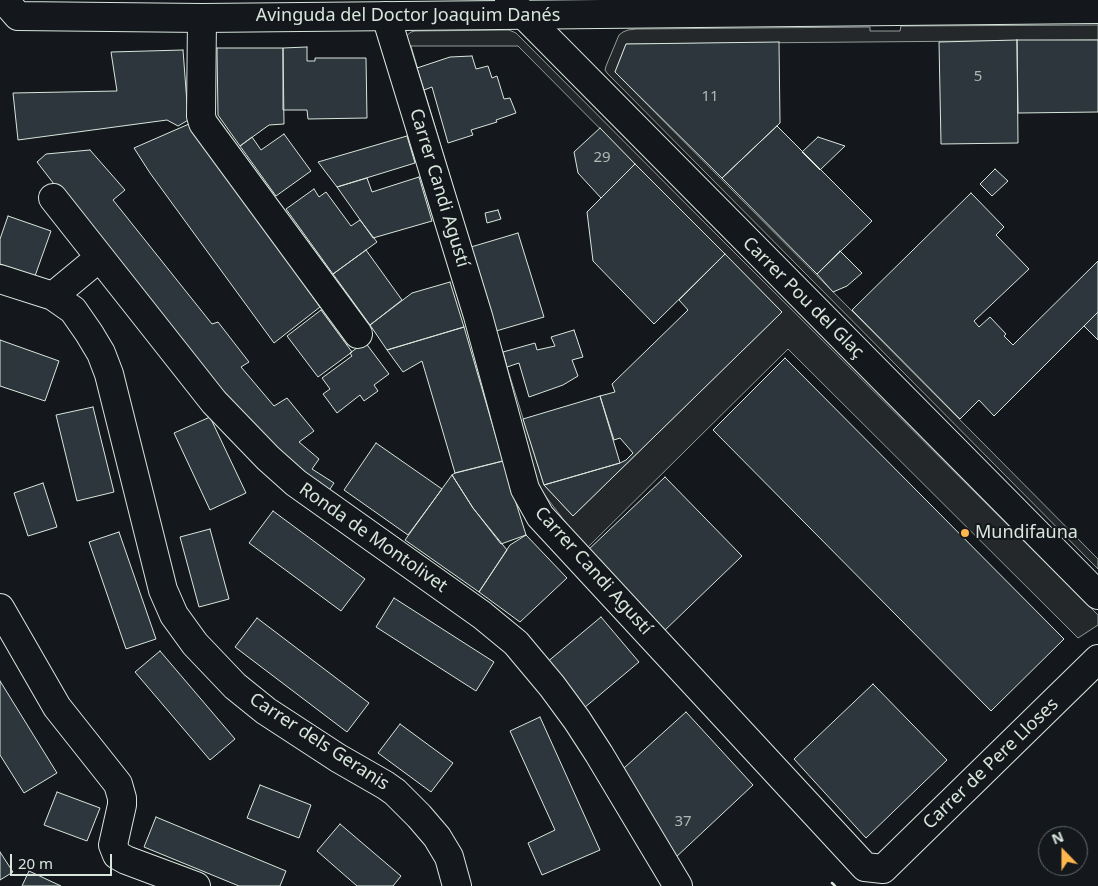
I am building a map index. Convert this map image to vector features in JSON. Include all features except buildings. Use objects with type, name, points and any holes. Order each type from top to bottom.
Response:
[{"type":"street","name":"Avinguda del Doctor Joaquim Danés","points":[[7,12],[202,18],[386,16],[522,5],[1098,9]]},
{"type":"street","name":"Carrer Pou del Glaç","points":[[522,5],[816,312],[1098,595]]},
{"type":"street","name":"Carrer Candi Agustí","points":[[386,16],[478,316],[525,489],[540,516],[865,867],[883,869]]},
{"type":"street","points":[[202,18],[201,116],[203,123],[358,334]]},
{"type":"street","name":"Ronda de Montolivet","points":[[53,198],[214,402],[268,458],[296,484],[482,615],[516,643],[552,686],[577,720],[678,886]]},
{"type":"street","points":[[0,279],[53,296],[99,258]]},
{"type":"street","name":"Carrer dels Geranis","points":[[53,296],[73,310],[97,346],[109,374],[163,590],[174,615],[211,662],[266,711],[338,758],[385,784],[408,805],[437,837],[449,857],[457,886]]},
{"type":"street","points":[[0,608],[57,707],[113,778],[121,791],[122,805],[113,845],[117,855],[196,886]]},
{"type":"street","name":"Carrer de Pere Lloses","points":[[883,869],[1098,659]]},
{"type":"shaded area","points":[[1098,25],[1098,40],[626,44],[615,72],[1098,559],[1098,569],[605,70],[619,35],[628,30],[636,29],[870,27],[870,31],[900,31],[901,26]]},
{"type":"shaded area","points":[[509,30],[516,33],[1098,615],[1098,625],[1078,638],[788,349],[586,549],[537,485],[405,37],[415,31]],"holes":[[[411,46],[518,46],[782,312],[573,516],[544,485]]]},
{"type":"wall","points":[[832,883],[835,886]]},
{"type":"place","name":"Mundifauna","points":[[965,533]]}]
